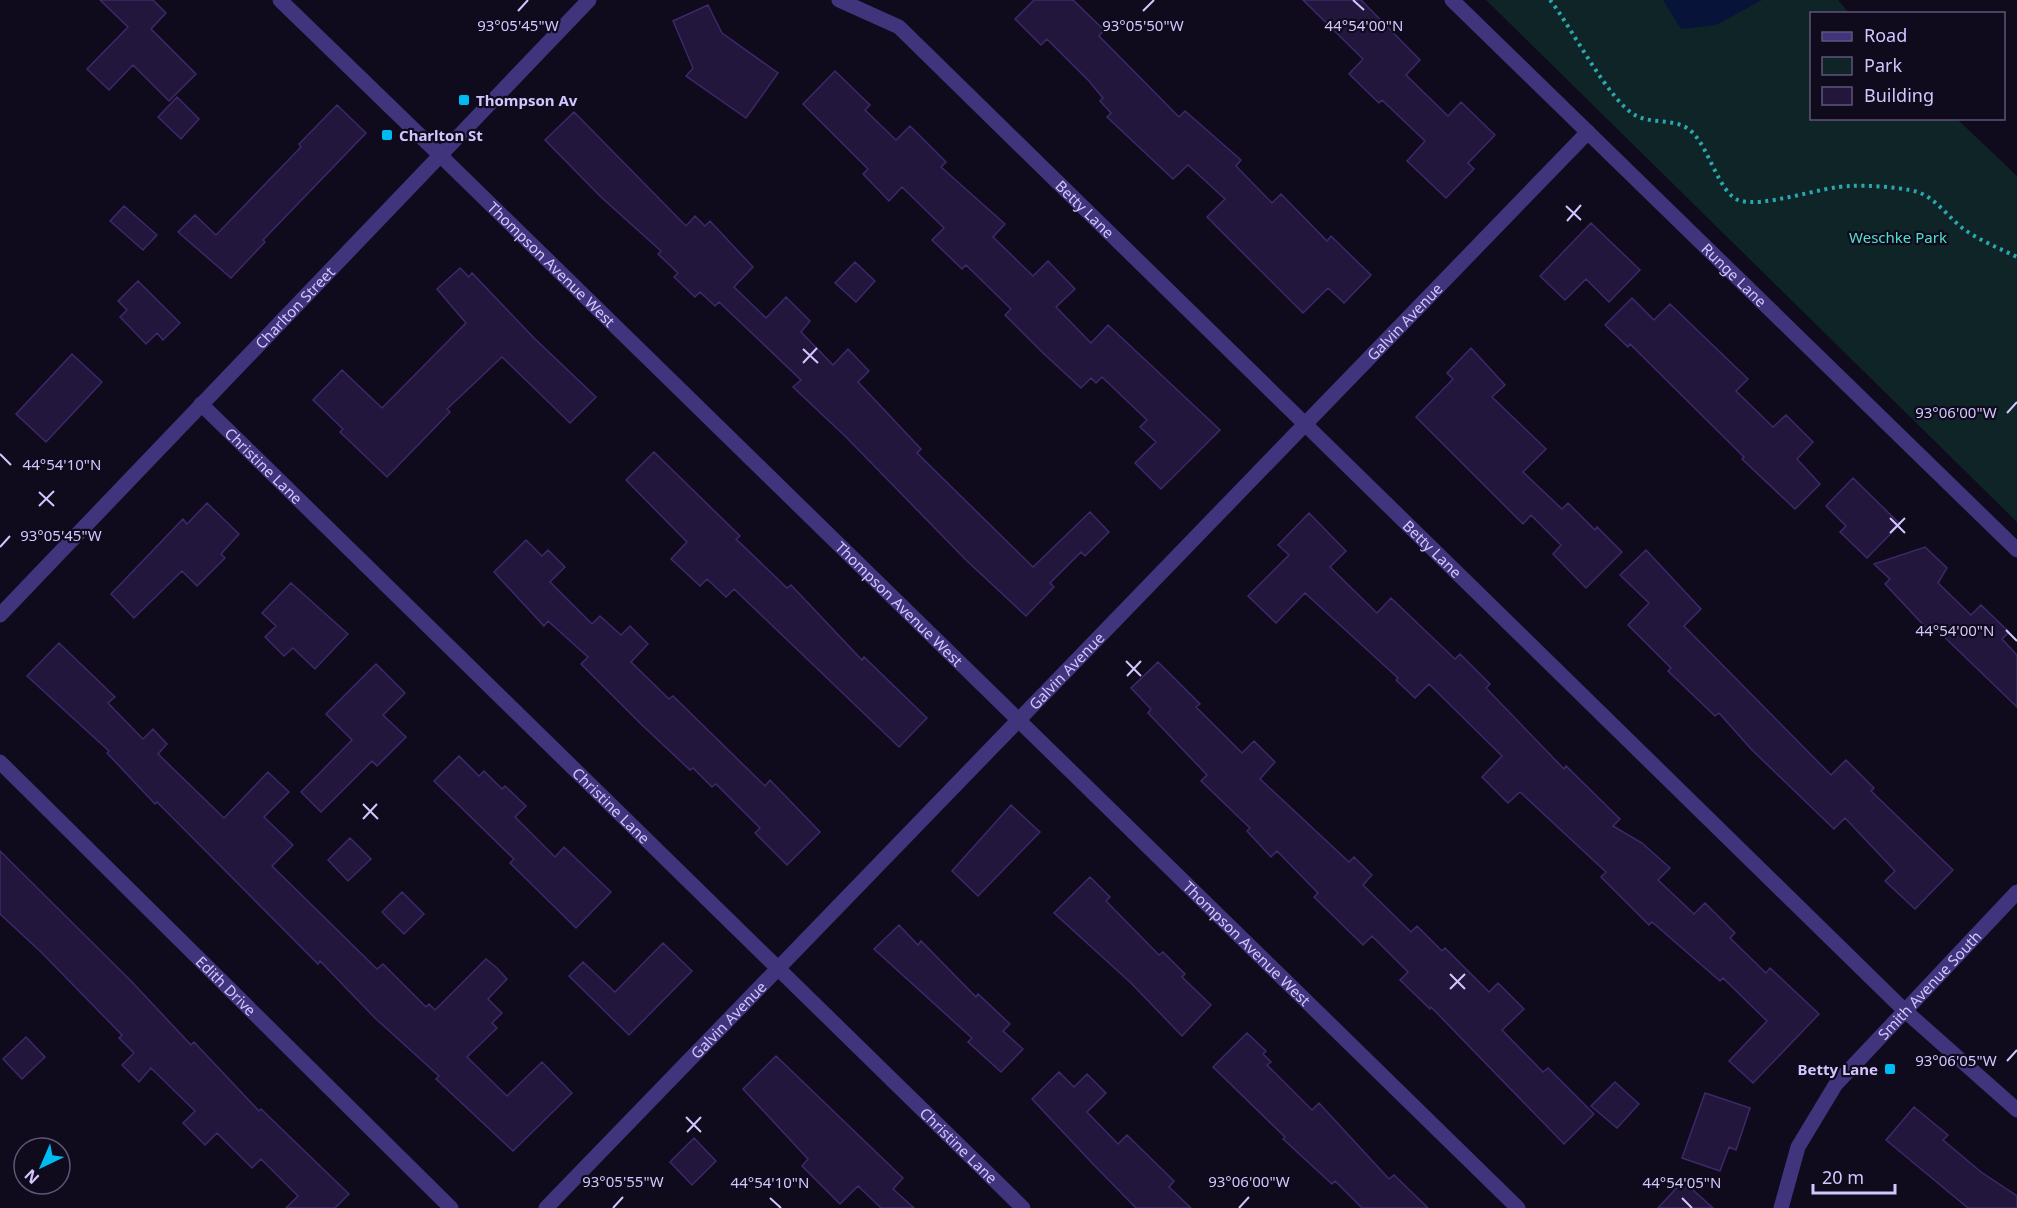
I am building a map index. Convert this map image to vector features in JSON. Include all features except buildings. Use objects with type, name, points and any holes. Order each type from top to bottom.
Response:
[{"type":"street","name":"Thompson Avenue West","points":[[280,0],[1518,1208]]},
{"type":"street","name":"Charlton Street","points":[[0,615],[589,0]]},
{"type":"street","name":"Betty Lane","points":[[839,0],[898,27],[1904,1009],[2017,1110]]},
{"type":"street","name":"Runge Lane","points":[[1452,0],[2017,550]]},
{"type":"street","name":"Galvin Avenue","points":[[546,1208],[1588,132]]},
{"type":"street","name":"Christine Lane","points":[[201,404],[1023,1208]]},
{"type":"street","name":"Edith Drive","points":[[0,762],[451,1208]]},
{"type":"street","name":"Smith Avenue South","points":[[1781,1208],[1798,1147],[1836,1084],[1904,1009],[2017,892]]},
{"type":"path","points":[[1550,0],[1621,103],[1637,116],[1676,123],[1691,130],[1702,143],[1724,186],[1737,200],[1752,203],[1850,186],[1912,190],[1938,202],[1962,228],[2017,257]]},
{"type":"green space","name":"Weschke Park","points":[[1486,0],[1838,0],[1848,12],[1810,12],[1810,120],[1958,120],[2017,176],[2017,522]]},
{"type":"water","points":[[1663,0],[1762,0],[1716,25],[1681,29]]},
{"type":"place","name":"Thompson Av","points":[[464,100]]},
{"type":"place","name":"Charlton St","points":[[387,135]]},
{"type":"place","name":"Betty Lane","points":[[1890,1069]]}]
